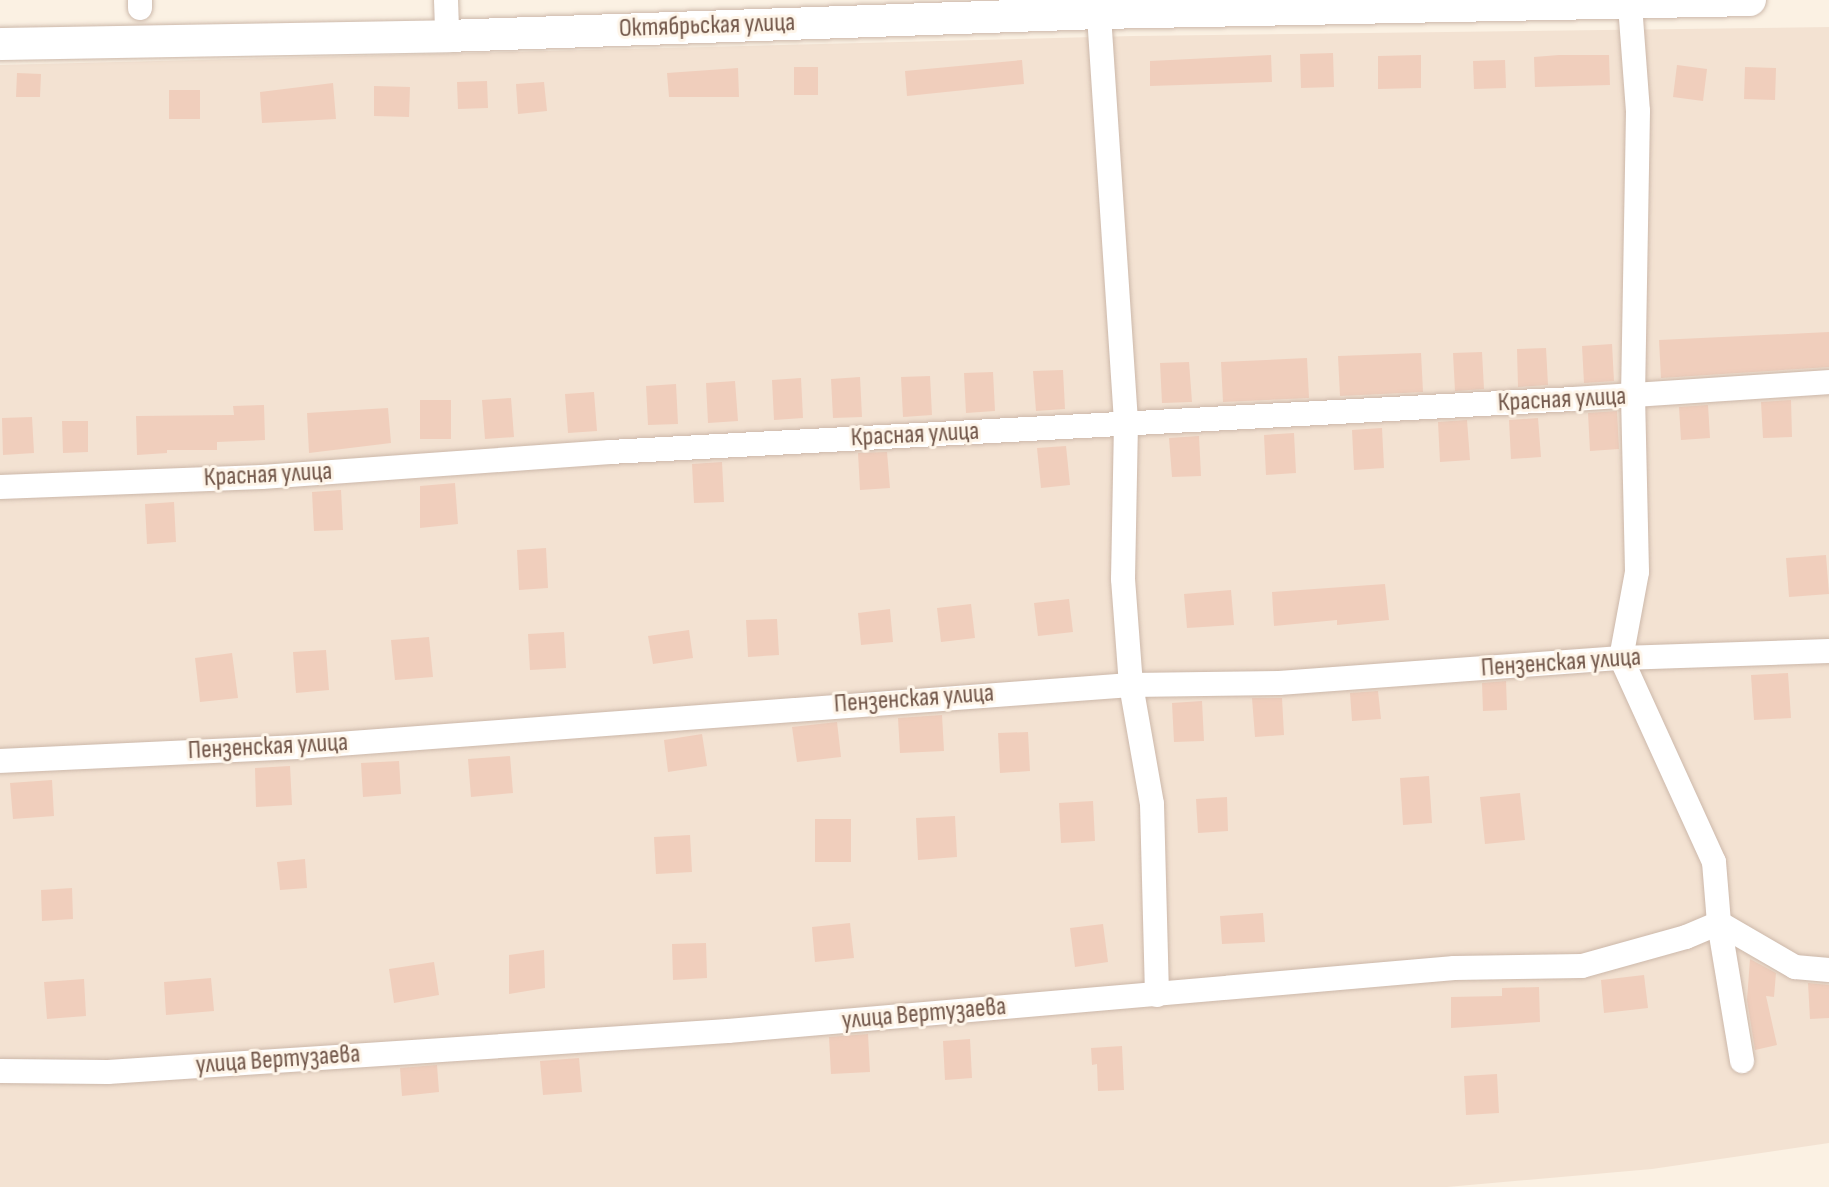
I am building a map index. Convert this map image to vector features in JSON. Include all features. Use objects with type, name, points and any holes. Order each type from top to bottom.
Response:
[{"type":"main road","name":"Октябрьская улица","points":[[0,44],[447,36],[1098,6],[1630,5],[1750,0]]},
{"type":"street","points":[[446,0],[447,36]]},
{"type":"street","points":[[1630,5],[1638,111],[1633,395],[1637,572],[1621,658],[1714,862],[1719,923],[1742,1061]]},
{"type":"street","points":[[1098,6],[1108,203],[1126,423],[1123,579],[1131,685],[1152,804],[1157,995]]},
{"type":"street","name":"Красная улица","points":[[0,487],[262,477],[626,451],[1829,382]]},
{"type":"street","name":"Пензенская улица","points":[[0,761],[298,747],[1131,685],[1279,683],[1621,658],[1829,651]]},
{"type":"street","points":[[1719,923],[1795,967],[1829,970]]},
{"type":"street","name":"улица Вертузаева","points":[[0,1071],[108,1072],[728,1031],[1454,968],[1582,966],[1686,937],[1719,923]]},
{"type":"shaded area","points":[[1829,27],[1829,1143],[1652,1169],[1447,1187],[0,1187],[0,65],[1133,36]]},
{"type":"building","points":[[1333,53],[1334,87],[1301,88],[1300,54]]},
{"type":"building","points":[[1271,55],[1272,82],[1150,86],[1150,61]]},
{"type":"building","points":[[1421,55],[1421,88],[1378,89],[1378,56]]},
{"type":"building","points":[[1609,55],[1610,85],[1535,87],[1534,57]]},
{"type":"building","points":[[1022,60],[1024,84],[907,96],[905,71]]},
{"type":"building","points":[[1505,60],[1506,88],[1474,89],[1473,61]]},
{"type":"building","points":[[1677,65],[1707,69],[1703,101],[1673,97]]},
{"type":"building","points":[[794,67],[818,67],[818,95],[794,95]]},
{"type":"building","points":[[1745,67],[1776,68],[1775,100],[1744,99]]},
{"type":"building","points":[[738,68],[739,97],[669,97],[667,73]]},
{"type":"building","points":[[17,73],[41,74],[40,97],[16,97]]},
{"type":"building","points":[[487,81],[488,108],[458,109],[457,82]]},
{"type":"building","points":[[544,82],[547,111],[518,114],[516,84]]},
{"type":"building","points":[[333,83],[336,119],[262,123],[260,92]]},
{"type":"building","points":[[374,86],[410,87],[409,117],[374,116]]},
{"type":"building","points":[[169,90],[200,90],[200,119],[169,119]]},
{"type":"building","points":[[1829,332],[1829,367],[1661,378],[1659,340]]},
{"type":"building","points":[[1612,344],[1614,381],[1584,383],[1582,346]]},
{"type":"building","points":[[1546,348],[1548,385],[1518,387],[1517,349]]},
{"type":"building","points":[[1482,352],[1484,389],[1455,391],[1453,353]]},
{"type":"building","points":[[1421,353],[1423,392],[1340,396],[1338,356]]},
{"type":"building","points":[[1307,358],[1309,398],[1223,402],[1221,362]]},
{"type":"building","points":[[1189,362],[1192,402],[1162,403],[1160,363]]},
{"type":"building","points":[[1063,370],[1065,409],[1036,411],[1033,371]]},
{"type":"building","points":[[993,372],[995,411],[966,413],[964,373]]},
{"type":"building","points":[[930,376],[932,415],[903,417],[901,377]]},
{"type":"building","points":[[860,377],[862,417],[833,418],[831,379]]},
{"type":"building","points":[[801,378],[803,418],[774,420],[772,380]]},
{"type":"building","points":[[735,381],[738,421],[708,423],[706,383]]},
{"type":"building","points":[[676,384],[678,424],[648,425],[646,386]]},
{"type":"building","points":[[594,392],[597,431],[568,433],[565,394]]},
{"type":"building","points":[[511,398],[514,437],[485,439],[482,400]]},
{"type":"building","points":[[420,400],[451,400],[451,439],[420,439]]},
{"type":"building","points":[[1791,400],[1792,437],[1763,438],[1761,402]]},
{"type":"building","points":[[264,405],[265,440],[217,442],[217,450],[167,450],[167,453],[137,455],[136,416],[234,415],[233,406]]},
{"type":"building","points":[[1708,405],[1710,438],[1681,440],[1679,407]]},
{"type":"building","points":[[388,408],[391,443],[309,453],[307,413]]},
{"type":"building","points":[[1617,411],[1619,449],[1590,451],[1588,413]]},
{"type":"building","points":[[32,417],[34,453],[3,455],[2,418]]},
{"type":"building","points":[[1538,418],[1541,457],[1511,459],[1509,420]]},
{"type":"building","points":[[1467,420],[1470,460],[1440,462],[1438,422]]},
{"type":"building","points":[[62,421],[88,421],[88,452],[63,453]]},
{"type":"building","points":[[1382,428],[1384,468],[1354,470],[1352,430]]},
{"type":"building","points":[[1294,433],[1296,473],[1266,475],[1264,435]]},
{"type":"building","points":[[1199,436],[1201,476],[1172,477],[1169,438]]},
{"type":"building","points":[[1066,446],[1070,485],[1041,488],[1037,448]]},
{"type":"building","points":[[887,452],[890,488],[860,490],[858,453]]},
{"type":"building","points":[[722,462],[724,502],[694,503],[692,464]]},
{"type":"building","points":[[455,483],[458,524],[420,528],[420,486]]},
{"type":"building","points":[[341,490],[343,530],[314,531],[312,492]]},
{"type":"building","points":[[174,502],[176,542],[147,544],[145,504]]},
{"type":"building","points":[[546,548],[548,588],[519,590],[517,550]]},
{"type":"building","points":[[1826,555],[1829,594],[1789,597],[1786,558]]},
{"type":"building","points":[[1385,584],[1389,620],[1337,625],[1337,620],[1274,626],[1272,592]]},
{"type":"building","points":[[1231,590],[1234,625],[1187,628],[1184,594]]},
{"type":"building","points":[[1069,599],[1073,632],[1038,636],[1034,603]]},
{"type":"building","points":[[971,604],[975,638],[941,642],[937,608]]},
{"type":"building","points":[[890,609],[893,642],[861,645],[858,613]]},
{"type":"building","points":[[777,619],[779,655],[748,657],[746,620]]},
{"type":"building","points":[[689,630],[693,658],[653,664],[648,636]]},
{"type":"building","points":[[564,632],[566,668],[530,670],[528,634]]},
{"type":"building","points":[[429,637],[433,677],[395,680],[391,640]]},
{"type":"building","points":[[326,650],[329,690],[296,693],[293,652]]},
{"type":"building","points":[[232,653],[238,698],[200,702],[195,658]]},
{"type":"building","points":[[1788,673],[1791,718],[1754,720],[1751,675]]},
{"type":"building","points":[[1506,681],[1507,710],[1483,711],[1482,683]]},
{"type":"building","points":[[1378,691],[1381,719],[1352,721],[1350,693]]},
{"type":"building","points":[[1252,698],[1282,698],[1284,735],[1255,737]]},
{"type":"building","points":[[1202,701],[1204,741],[1174,742],[1172,703]]},
{"type":"building","points":[[942,715],[944,751],[900,753],[898,718]]},
{"type":"building","points":[[837,722],[841,757],[797,762],[792,727]]},
{"type":"building","points":[[1028,732],[1030,771],[1000,773],[998,733]]},
{"type":"building","points":[[702,734],[707,766],[668,772],[664,740]]},
{"type":"building","points":[[510,756],[513,793],[471,797],[468,759]]},
{"type":"building","points":[[399,761],[401,794],[363,797],[361,763]]},
{"type":"building","points":[[290,766],[292,805],[256,807],[255,768]]},
{"type":"building","points":[[1429,776],[1432,823],[1403,825],[1400,778]]},
{"type":"building","points":[[52,780],[54,816],[13,819],[10,783]]},
{"type":"building","points":[[1520,793],[1525,840],[1485,844],[1480,797]]},
{"type":"building","points":[[1227,797],[1228,831],[1198,833],[1196,799]]},
{"type":"building","points":[[1093,801],[1095,841],[1061,843],[1059,803]]},
{"type":"building","points":[[955,816],[957,857],[918,860],[916,818]]},
{"type":"building","points":[[815,819],[851,819],[851,862],[815,862]]},
{"type":"building","points":[[690,835],[692,872],[656,874],[654,837]]},
{"type":"building","points":[[305,859],[307,888],[280,890],[277,862]]},
{"type":"building","points":[[72,888],[73,919],[42,921],[41,890]]},
{"type":"building","points":[[1263,913],[1265,942],[1222,944],[1220,916]]},
{"type":"building","points":[[850,923],[854,958],[815,962],[812,927]]},
{"type":"building","points":[[1103,924],[1108,962],[1075,967],[1070,928]]},
{"type":"building","points":[[706,943],[707,978],[673,980],[672,944]]},
{"type":"building","points":[[544,950],[545,988],[509,994],[509,955]]},
{"type":"building","points":[[1750,959],[1776,973],[1774,997],[1766,996],[1777,1045],[1755,1050],[1747,1000]]},
{"type":"building","points":[[434,962],[439,995],[394,1003],[389,969]]},
{"type":"building","points":[[1644,975],[1648,1008],[1604,1013],[1601,980]]},
{"type":"building","points":[[211,978],[214,1011],[166,1015],[164,982]]},
{"type":"building","points":[[84,979],[86,1016],[47,1019],[44,982]]},
{"type":"building","points":[[1808,983],[1829,985],[1829,1018],[1810,1019]]},
{"type":"building","points":[[1539,987],[1540,1022],[1451,1028],[1451,997],[1502,996],[1502,988]]},
{"type":"building","points":[[868,1034],[870,1072],[831,1074],[829,1037]]},
{"type":"building","points":[[970,1039],[972,1078],[945,1080],[943,1041]]},
{"type":"building","points":[[1122,1046],[1124,1090],[1098,1091],[1097,1064],[1092,1065],[1091,1048]]},
{"type":"building","points":[[579,1058],[582,1092],[543,1095],[540,1061]]},
{"type":"building","points":[[437,1065],[439,1092],[402,1096],[400,1068]]},
{"type":"building","points":[[1497,1074],[1499,1113],[1466,1115],[1464,1076]]}]
